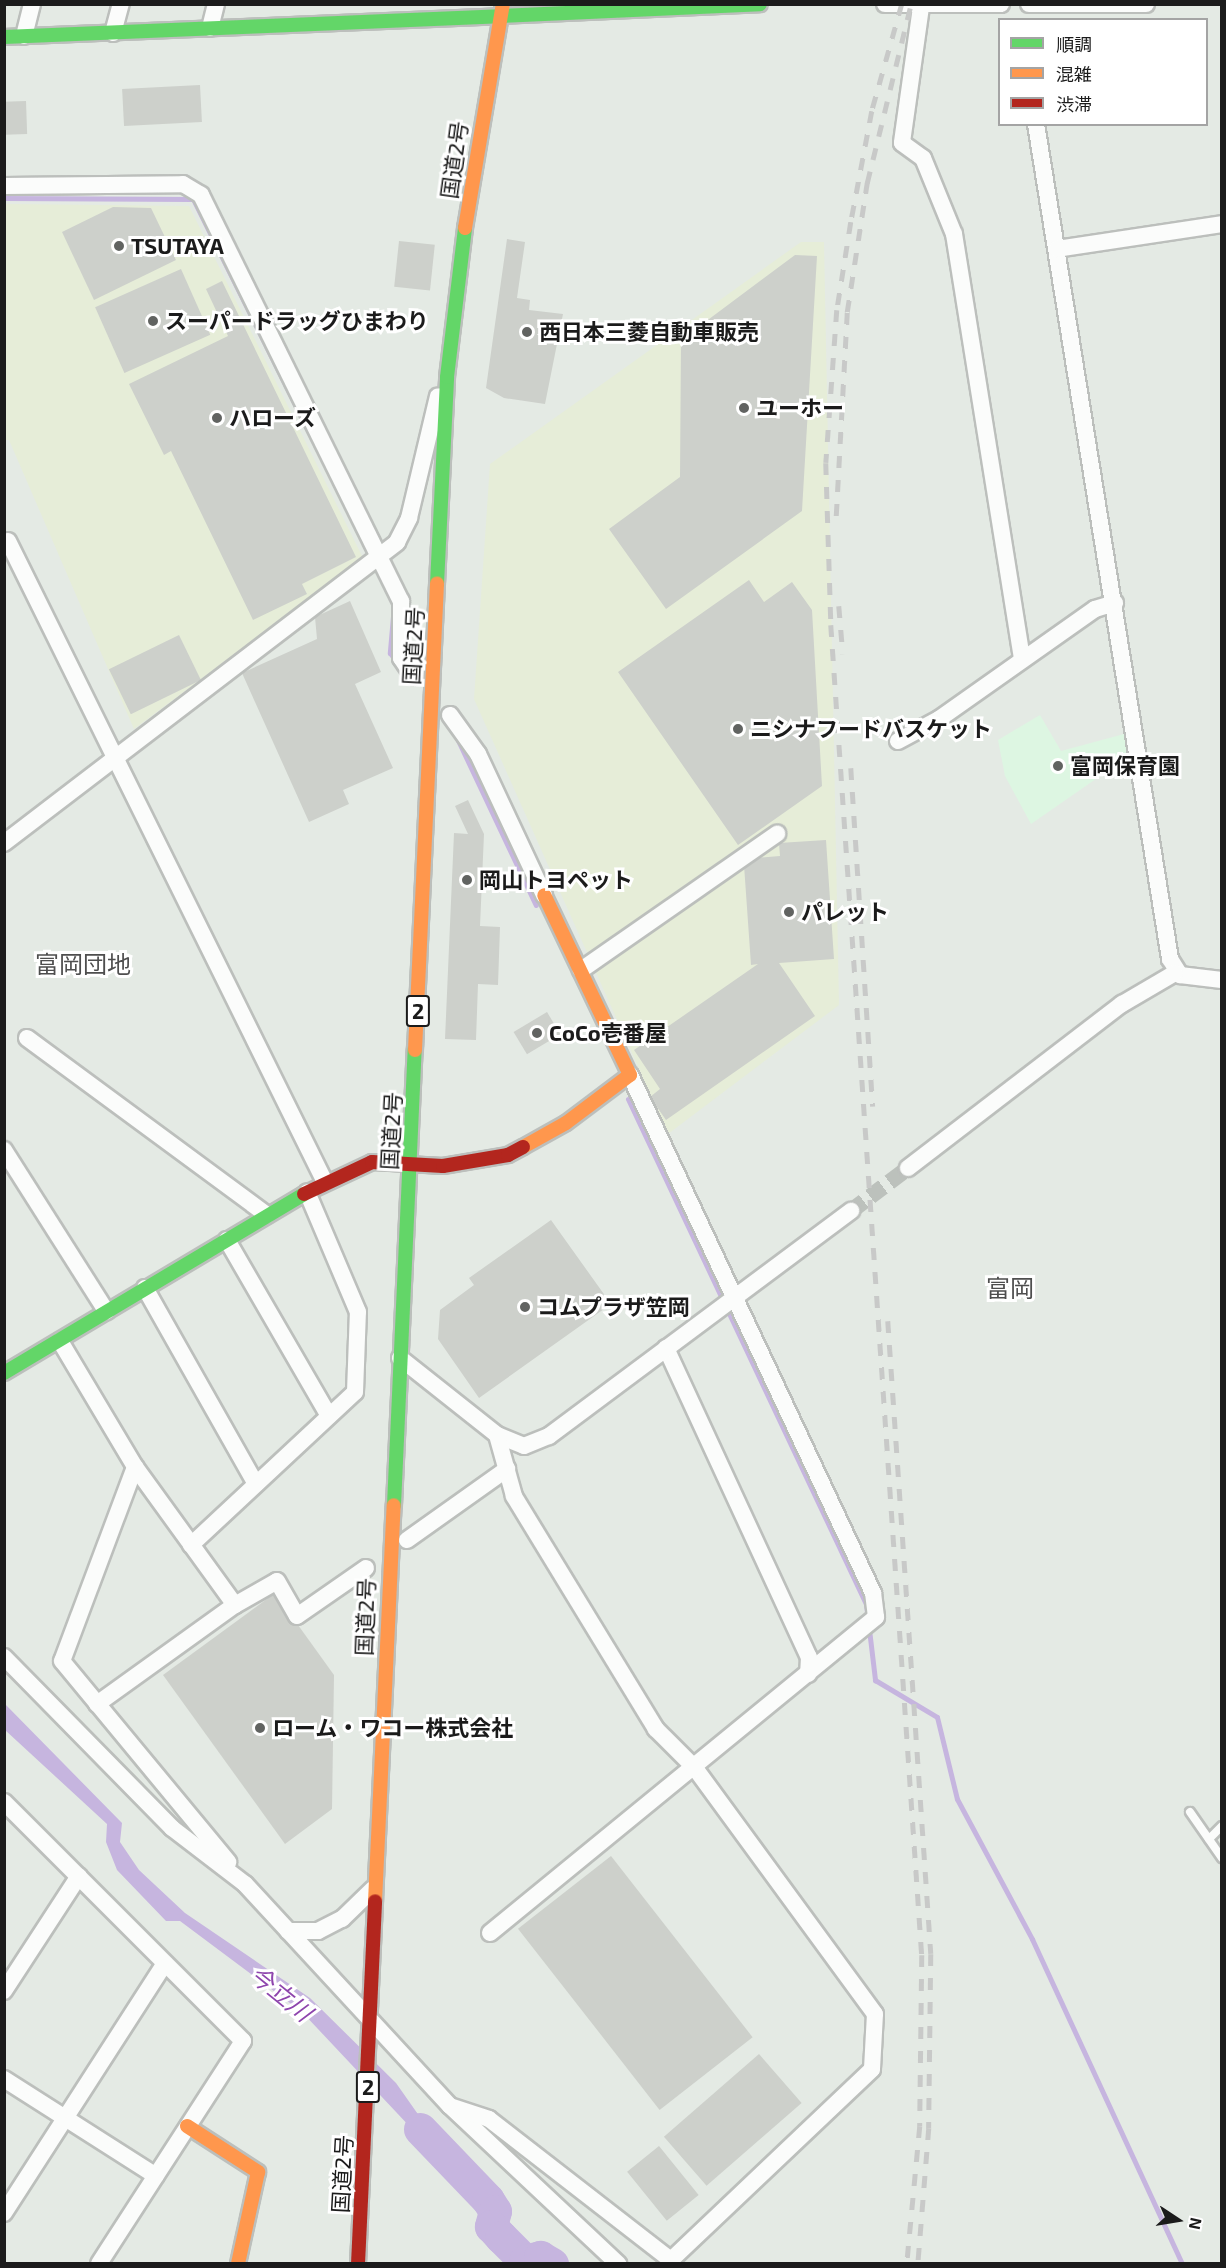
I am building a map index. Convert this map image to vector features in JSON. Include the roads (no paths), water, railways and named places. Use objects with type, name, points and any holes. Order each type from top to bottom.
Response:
[{"type":"main road","points":[[4,37],[348,23],[502,10],[760,4]]},
{"type":"main road","name":"国道2号","points":[[358,2264],[365,2152],[397,1356],[411,1164],[447,377],[472,167],[502,10]]},
{"type":"main road","points":[[4,1373],[325,1182],[372,1162],[443,1166],[508,1155],[566,1123],[630,1075],[544,895]]},
{"type":"main road","points":[[187,2126],[258,2172],[238,2264]]},
{"type":"street","points":[[24,36],[32,4]]},
{"type":"street","points":[[113,33],[121,4]]},
{"type":"street","points":[[210,27],[216,4]]},
{"type":"street","points":[[347,4],[348,23]]},
{"type":"street","points":[[885,4],[921,7],[1001,4]]},
{"type":"street","points":[[1037,9],[1146,4]]},
{"type":"street","points":[[921,7],[902,143],[923,158],[954,234],[1022,659]]},
{"type":"street","points":[[1036,126],[1175,973]]},
{"type":"street","points":[[4,186],[183,184],[195,189],[374,559],[401,601],[401,658],[413,676]]},
{"type":"street","points":[[1057,249],[1221,224]]},
{"type":"street","points":[[4,843],[397,542],[409,518],[429,417],[447,377]]},
{"type":"street","points":[[8,541],[117,756],[325,1182]]},
{"type":"street","points":[[898,741],[939,719],[1095,609],[1115,603]]},
{"type":"street","points":[[450,715],[478,754],[544,895]]},
{"type":"street","points":[[581,970],[777,834]]},
{"type":"street","points":[[908,1168],[1122,1004],[1175,973],[1221,981]]},
{"type":"street","points":[[27,1038],[267,1215]]},
{"type":"street","points":[[490,1934],[696,1769],[869,1624],[873,1593],[726,1303],[630,1075]]},
{"type":"street","points":[[4,1150],[106,1311]]},
{"type":"street","points":[[191,1545],[355,1392],[358,1312],[307,1192]]},
{"type":"street","points":[[397,1356],[497,1435],[524,1446],[549,1436],[851,1211]]},
{"type":"street","points":[[227,1240],[329,1416]]},
{"type":"street","points":[[145,1288],[256,1484]]},
{"type":"street","points":[[60,1341],[135,1467],[235,1605]]},
{"type":"street","points":[[666,1348],[809,1657],[808,1674]]},
{"type":"street","points":[[450,2106],[489,2119],[671,2260],[872,2069],[875,2014],[696,1769],[656,1730],[514,1496],[497,1435]]},
{"type":"street","points":[[135,1467],[62,1661],[245,1884],[370,2022],[450,2106],[618,2264]]},
{"type":"street","points":[[407,1540],[507,1469]]},
{"type":"street","points":[[97,1704],[235,1605],[277,1581],[297,1616],[366,1568]]},
{"type":"street","points":[[4,1656],[172,1828],[245,1884]]},
{"type":"street","points":[[5,1805],[243,2041],[99,2264]]},
{"type":"street","points":[[4,1990],[79,1876]]},
{"type":"street","points":[[288,1931],[318,1931],[342,1919],[376,1886]]},
{"type":"street","points":[[4,2213],[165,1964]]},
{"type":"street","points":[[4,2079],[156,2176]]},
{"type":"lane","points":[[1190,1812],[1221,1858]]},
{"type":"lane","points":[[1209,1839],[1221,1826]]},
{"type":"water","points":[[5,1704],[122,1823],[120,1842],[139,1870],[185,1913],[310,1998],[396,2083],[453,2164],[428,2146],[302,2012],[180,1921],[166,1921],[117,1870],[106,1842],[107,1824],[5,1730]]},
{"type":"waterway","points":[[4,198],[193,199],[318,451]]},
{"type":"waterway","points":[[393,616],[390,653],[397,662]]},
{"type":"waterway","points":[[455,734],[536,905]]},
{"type":"waterway","points":[[628,1099],[866,1604],[875,1680],[937,1717],[957,1799],[1032,1939],[1182,2264]]},
{"type":"waterway","name":"今立川","points":[[420,2129],[488,2200],[495,2211],[491,2226],[501,2237],[525,2261],[540,2257],[552,2264]]},
{"type":"tunnel","points":[[851,1211],[908,1168]]},
{"type":"railway","points":[[902,4],[872,111],[851,222],[837,310],[826,463],[831,625],[922,1955],[920,2126],[907,2264]]},
{"type":"railway","points":[[836,516],[847,312],[867,183],[911,4]]},
{"type":"railway","points":[[839,606],[843,654]]},
{"type":"railway","points":[[851,768],[873,1106]]},
{"type":"railway","points":[[888,1321],[931,1954],[929,2128],[918,2264]]},
{"type":"place","name":"TSUTAYA","points":[[119,246]]},
{"type":"place","name":"スーパードラッグひまわり","points":[[153,321]]},
{"type":"place","name":"西日本三菱自動車販売","points":[[527,332]]},
{"type":"place","name":"ユーホー","points":[[744,408]]},
{"type":"place","name":"ハローズ","points":[[217,418]]},
{"type":"place","name":"ニシナフードバスケット","points":[[738,729]]},
{"type":"place","name":"富岡保育園","points":[[1058,766]]},
{"type":"place","name":"岡山トヨペット","points":[[467,880]]},
{"type":"place","name":"パレット","points":[[789,912]]},
{"type":"place","name":"CoCo壱番屋","points":[[537,1033]]},
{"type":"place","name":"コムプラザ笠岡","points":[[525,1307]]},
{"type":"place","name":"ローム・ワコー株式会社","points":[[260,1728]]},
{"type":"district","name":"富岡団地","points":[[83,964]]},
{"type":"district","name":"富岡","points":[[1010,1288]]}]
